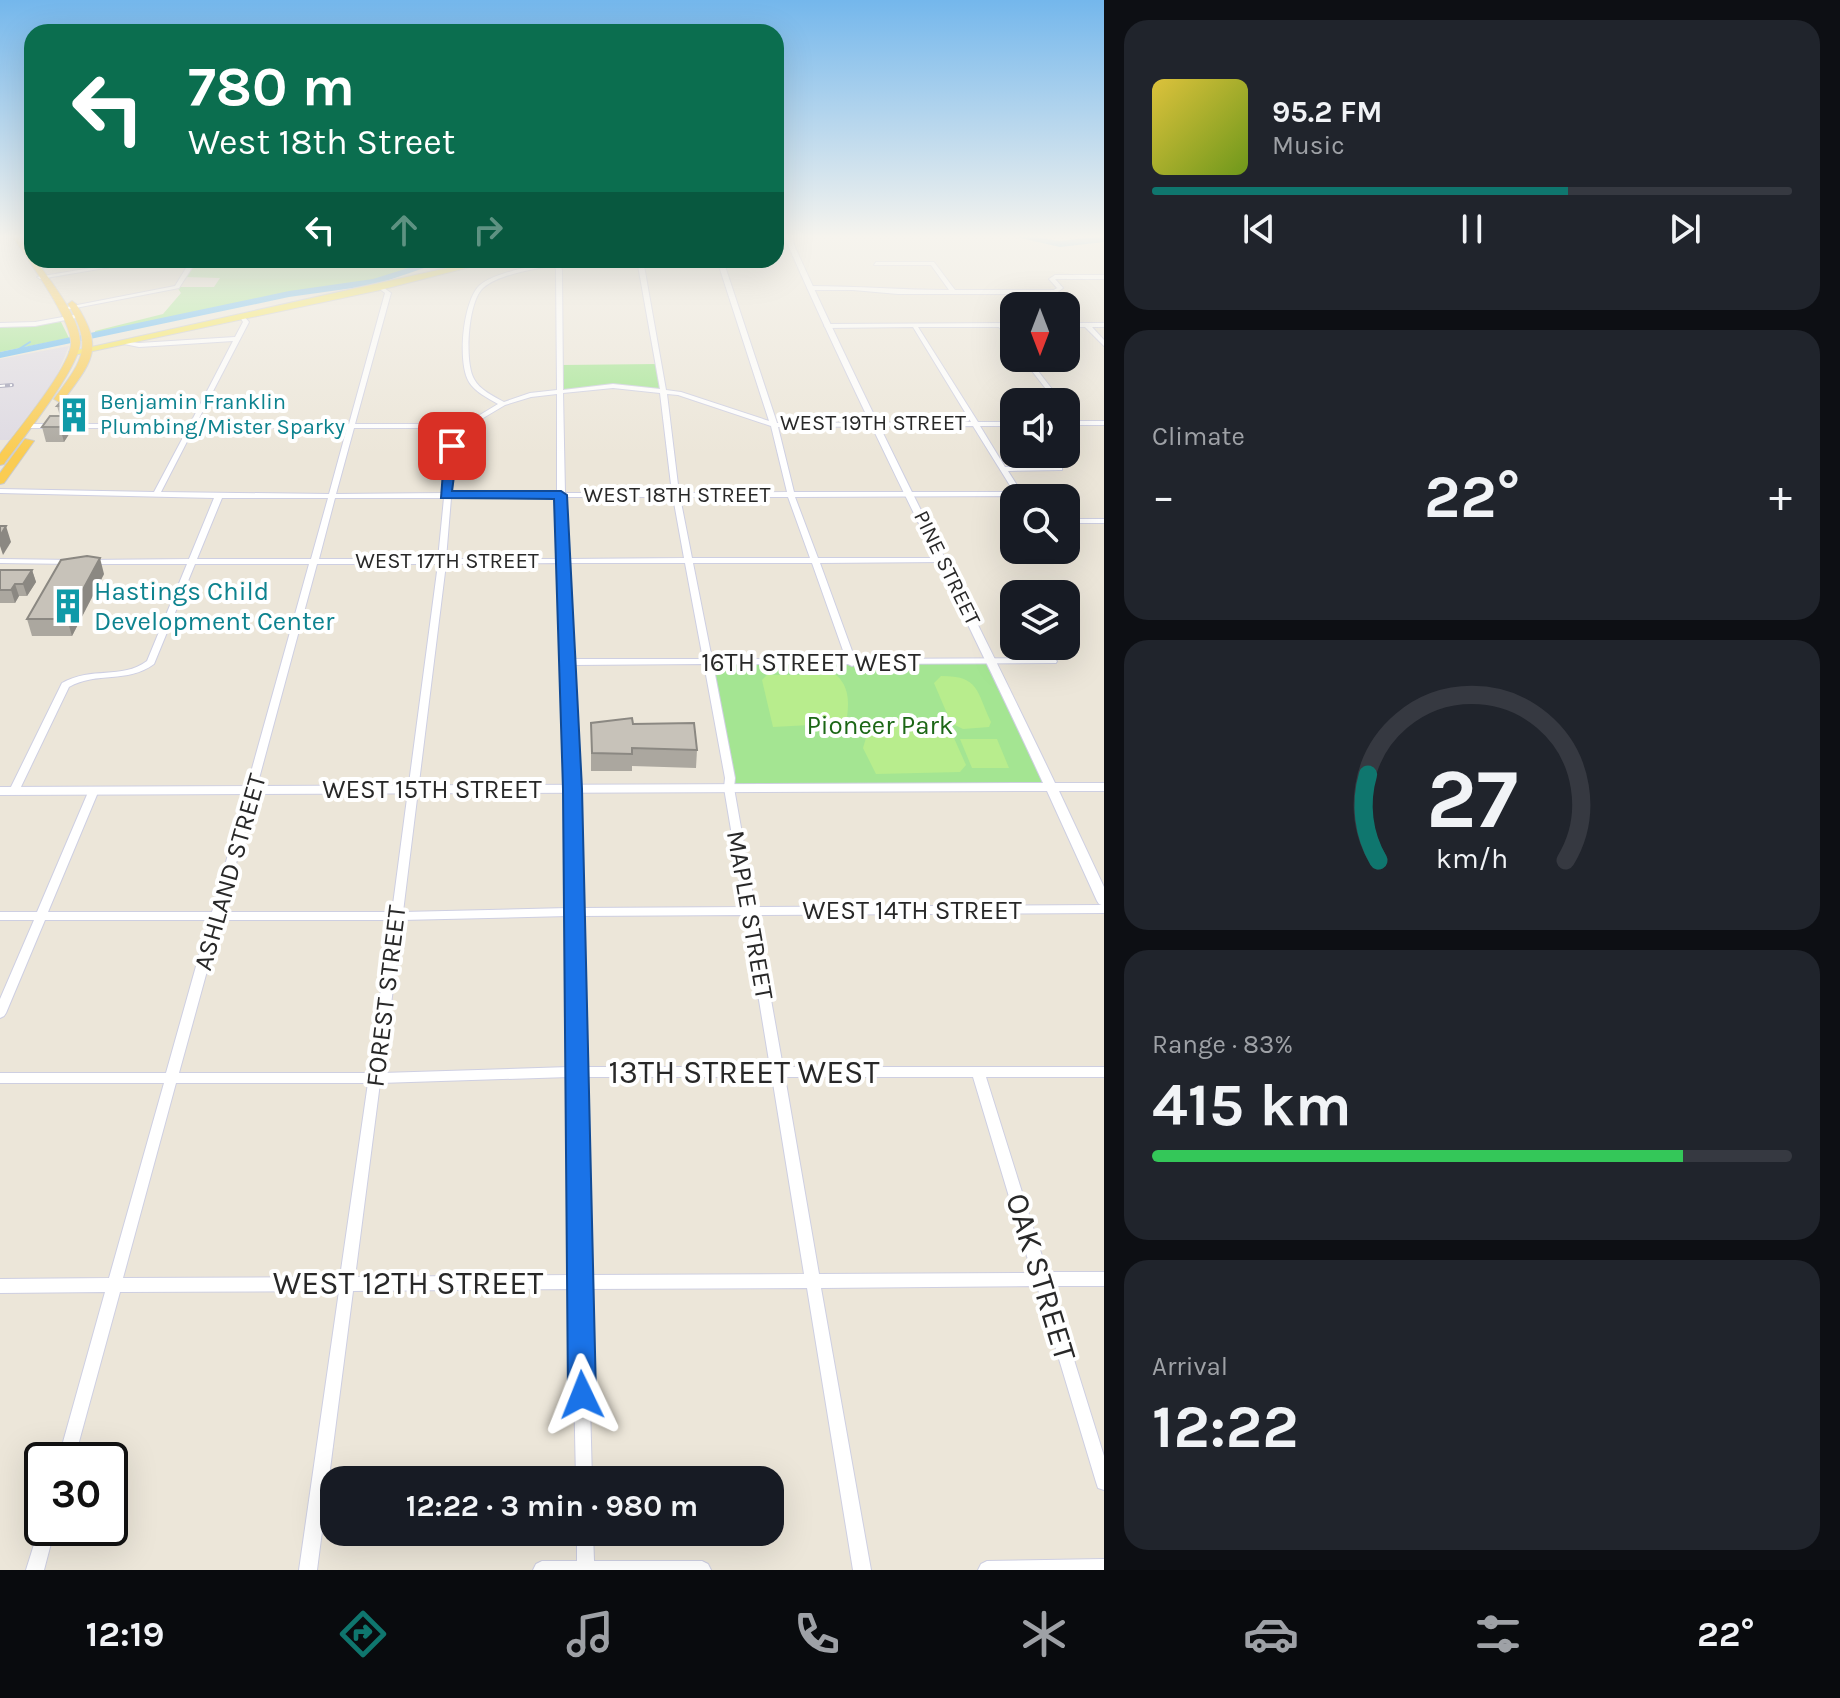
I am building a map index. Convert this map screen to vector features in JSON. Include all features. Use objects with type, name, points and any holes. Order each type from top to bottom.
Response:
[{"type":"highway","points":[[0,481],[76,376],[89,346],[87,330],[69,309]]},
{"type":"highway","points":[[0,462],[59,381],[75,348],[74,317]]},
{"type":"main road","points":[[75,348],[122,343],[278,309]]},
{"type":"street","name":"ASHLAND STREET","points":[[71,1442],[384,309]]},
{"type":"street","points":[[471,309],[464,368],[472,383],[503,404]]},
{"type":"street","points":[[556,309],[562,390],[561,495],[572,789],[584,1466]]},
{"type":"street","name":"MAPLE STREET","points":[[649,309],[676,495],[730,778],[729,788],[810,1280],[862,1570]]},
{"type":"street","points":[[736,309],[774,425],[791,495],[852,663]]},
{"type":"street","name":"PINE STREET","points":[[820,309],[992,661],[1104,901]]},
{"type":"street","points":[[0,325],[74,317]]},
{"type":"street","points":[[157,493],[246,322],[243,317]]},
{"type":"street","points":[[914,325],[1012,484]]},
{"type":"street","points":[[827,326],[1000,325]]},
{"type":"street","points":[[1080,325],[1104,325]]},
{"type":"street","points":[[1087,325],[1104,344]]},
{"type":"street","points":[[122,343],[139,345],[237,339]]},
{"type":"street","points":[[1036,372],[1048,388]]},
{"type":"street","name":"WEST 19TH STREET","points":[[466,426],[503,404],[562,390],[613,386],[663,390],[702,399],[774,425],[1000,424]]},
{"type":"street","points":[[1080,423],[1104,423]]},
{"type":"street","points":[[26,426],[466,426]]},
{"type":"street","name":"FOREST STREET","points":[[308,1570],[414,789],[442,562],[445,495],[452,446],[466,426]]},
{"type":"street","points":[[1003,469],[1060,469]]},
{"type":"street","name":"WEST 18TH STREET","points":[[0,491],[219,496],[1000,496]]},
{"type":"street","points":[[7,791],[65,685],[75,677],[90,674],[128,674],[143,670],[151,662],[219,496]]},
{"type":"street","points":[[1080,521],[1104,521]]},
{"type":"street","name":"WEST 17TH STREET","points":[[0,561],[943,560]]},
{"type":"street","name":"16TH STREET WEST","points":[[568,662],[1053,661]]},
{"type":"street","name":"WEST 15TH STREET","points":[[7,791],[1104,787]]},
{"type":"street","points":[[0,1013],[94,790]]},
{"type":"street","name":"WEST 14TH STREET","points":[[0,916],[395,916],[1104,909]]},
{"type":"street","name":"13TH STREET WEST","points":[[0,1078],[377,1078],[575,1072],[1104,1072]]},
{"type":"street","name":"OAK STREET","points":[[978,1072],[1104,1482]]},
{"type":"street","name":"WEST 12TH STREET","points":[[0,1286],[1104,1279]]},
{"type":"street","points":[[35,1570],[42,1546]]},
{"type":"street","points":[[585,1546],[586,1569]]},
{"type":"street","points":[[987,1570],[1104,1568]]},
{"type":"street","points":[[542,1570],[702,1570]]},
{"type":"shaded area","points":[[69,346],[55,380],[9,440],[0,440],[0,359]]},
{"type":"green space","points":[[167,309],[219,309],[96,336],[95,331],[163,314]]},
{"type":"green space","points":[[61,322],[69,338],[0,352],[0,327]]},
{"type":"green space","points":[[659,364],[663,390],[597,387],[562,390],[561,365]]},
{"type":"green space","name":"Pioneer Park","points":[[992,661],[1050,787],[729,788],[710,663]]},
{"type":"green space","points":[[767,675],[836,675],[847,694],[847,717],[829,724],[773,727],[762,680]]},
{"type":"green space","points":[[941,676],[963,679],[975,687],[991,722],[989,727],[963,729],[951,723],[934,683]]},
{"type":"green space","points":[[893,718],[945,718],[966,765],[960,772],[876,774],[863,748],[868,731]]},
{"type":"green space","points":[[960,739],[997,739],[1009,768],[972,768]]},
{"type":"building","points":[[83,397],[77,406],[57,406],[64,398]]},
{"type":"building","points":[[50,416],[68,416],[60,427],[42,427]]},
{"type":"building","points":[[87,556],[100,558],[67,619],[27,619],[61,560]]},
{"type":"building","points":[[0,570],[32,570],[23,584],[15,584],[11,590],[0,590]]},
{"type":"building","points":[[632,718],[633,724],[694,723],[697,750],[632,748],[632,754],[592,753],[591,723]]},
{"type":"waterway","points":[[0,355],[217,309]]},
{"type":"waterway","points":[[16,351],[30,342]]},
{"type":"railway","points":[[0,386],[12,385]]},
{"type":"place","name":"Benjamin Franklin Plumbing/Mister Sparky","points":[[74,415]]},
{"type":"place","name":"Hastings Child Development Center","points":[[68,606]]},
{"type":"route","points":[[452,446],[445,495],[561,495],[572,789],[582,1395]]}]
